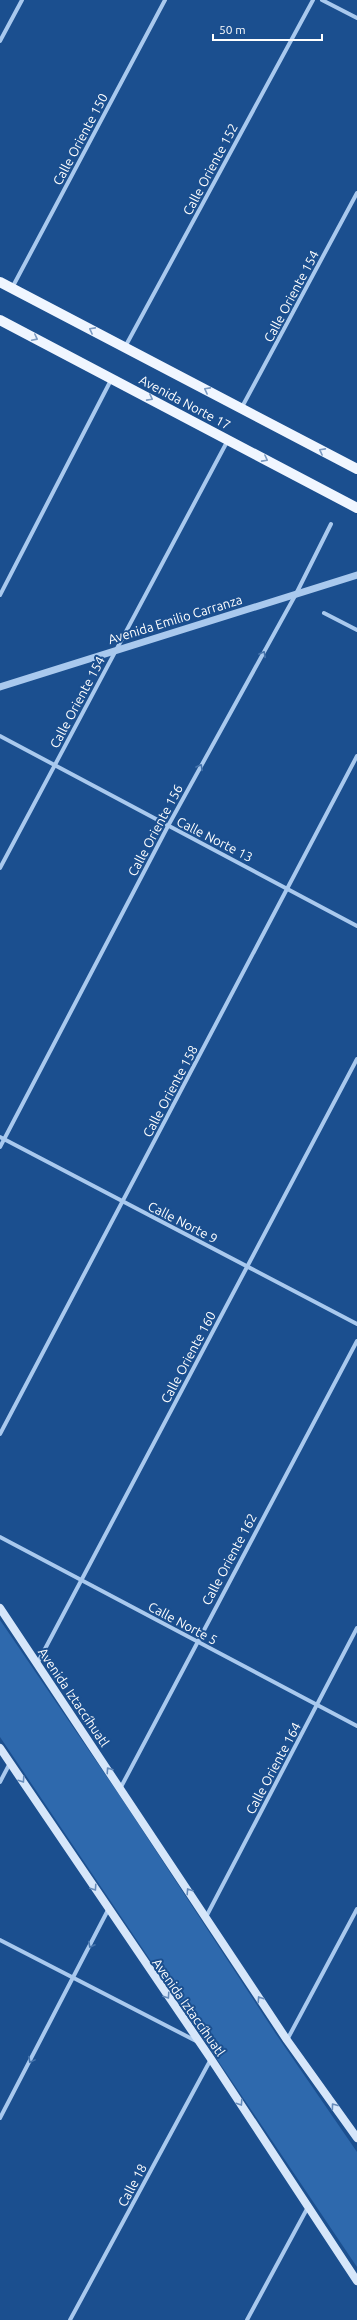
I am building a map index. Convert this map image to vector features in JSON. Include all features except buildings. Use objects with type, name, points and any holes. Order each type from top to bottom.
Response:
[{"type":"main road","name":"Avenida Norte 17","points":[[0,282],[356,467]]},
{"type":"main road","name":"Avenida Norte 17","points":[[0,320],[357,508]]},
{"type":"main road","name":"Avenida Iztaccíhuatl","points":[[0,1608],[121,1787],[287,2040],[357,2138]]},
{"type":"main road","name":"Avenida Iztaccíhuatl","points":[[0,1748],[198,2043],[211,2059],[357,2281]]},
{"type":"street","points":[[0,41],[22,0]]},
{"type":"street","name":"Calle Oriente 150","points":[[12,288],[165,0]]},
{"type":"street","name":"Calle Oriente 152","points":[[125,347],[313,0]]},
{"type":"street","points":[[322,0],[357,18]]},
{"type":"street","name":"Calle Oriente 154","points":[[242,408],[357,192]]},
{"type":"street","points":[[0,594],[112,378]]},
{"type":"street","name":"Calle Oriente 154","points":[[0,868],[228,440]]},
{"type":"street","name":"Calle Oriente 156","points":[[0,1147],[2,1138],[168,826],[296,594],[331,524]]},
{"type":"street","name":"Avenida Emilio Carranza","points":[[0,687],[357,575]]},
{"type":"street","points":[[324,613],[357,630]]},
{"type":"street","name":"Calle Norte 13","points":[[0,736],[357,926]]},
{"type":"street","name":"Calle Oriente 158","points":[[0,1434],[357,756]]},
{"type":"street","name":"Calle Oriente 160","points":[[37,1664],[357,1059]]},
{"type":"street","name":"Calle Norte 9","points":[[2,1138],[357,1324]]},
{"type":"street","name":"Calle Oriente 162","points":[[121,1787],[196,1642],[357,1340]]},
{"type":"street","name":"Calle Norte 5","points":[[0,1537],[357,1726]]},
{"type":"street","name":"Calle Oriente 164","points":[[206,1917],[357,1628]]},
{"type":"street","points":[[0,1782],[10,1763]]},
{"type":"street","points":[[287,2040],[357,1909]]},
{"type":"street","points":[[0,2118],[108,1910]]},
{"type":"street","points":[[0,1940],[198,2043]]},
{"type":"street","name":"Calle 18","points":[[70,2320],[211,2059]]},
{"type":"street","points":[[247,2320],[308,2207]]},
{"type":"shaded area","points":[[0,1620],[120,1796],[276,2034],[357,2152],[357,2267],[0,1737]]}]
